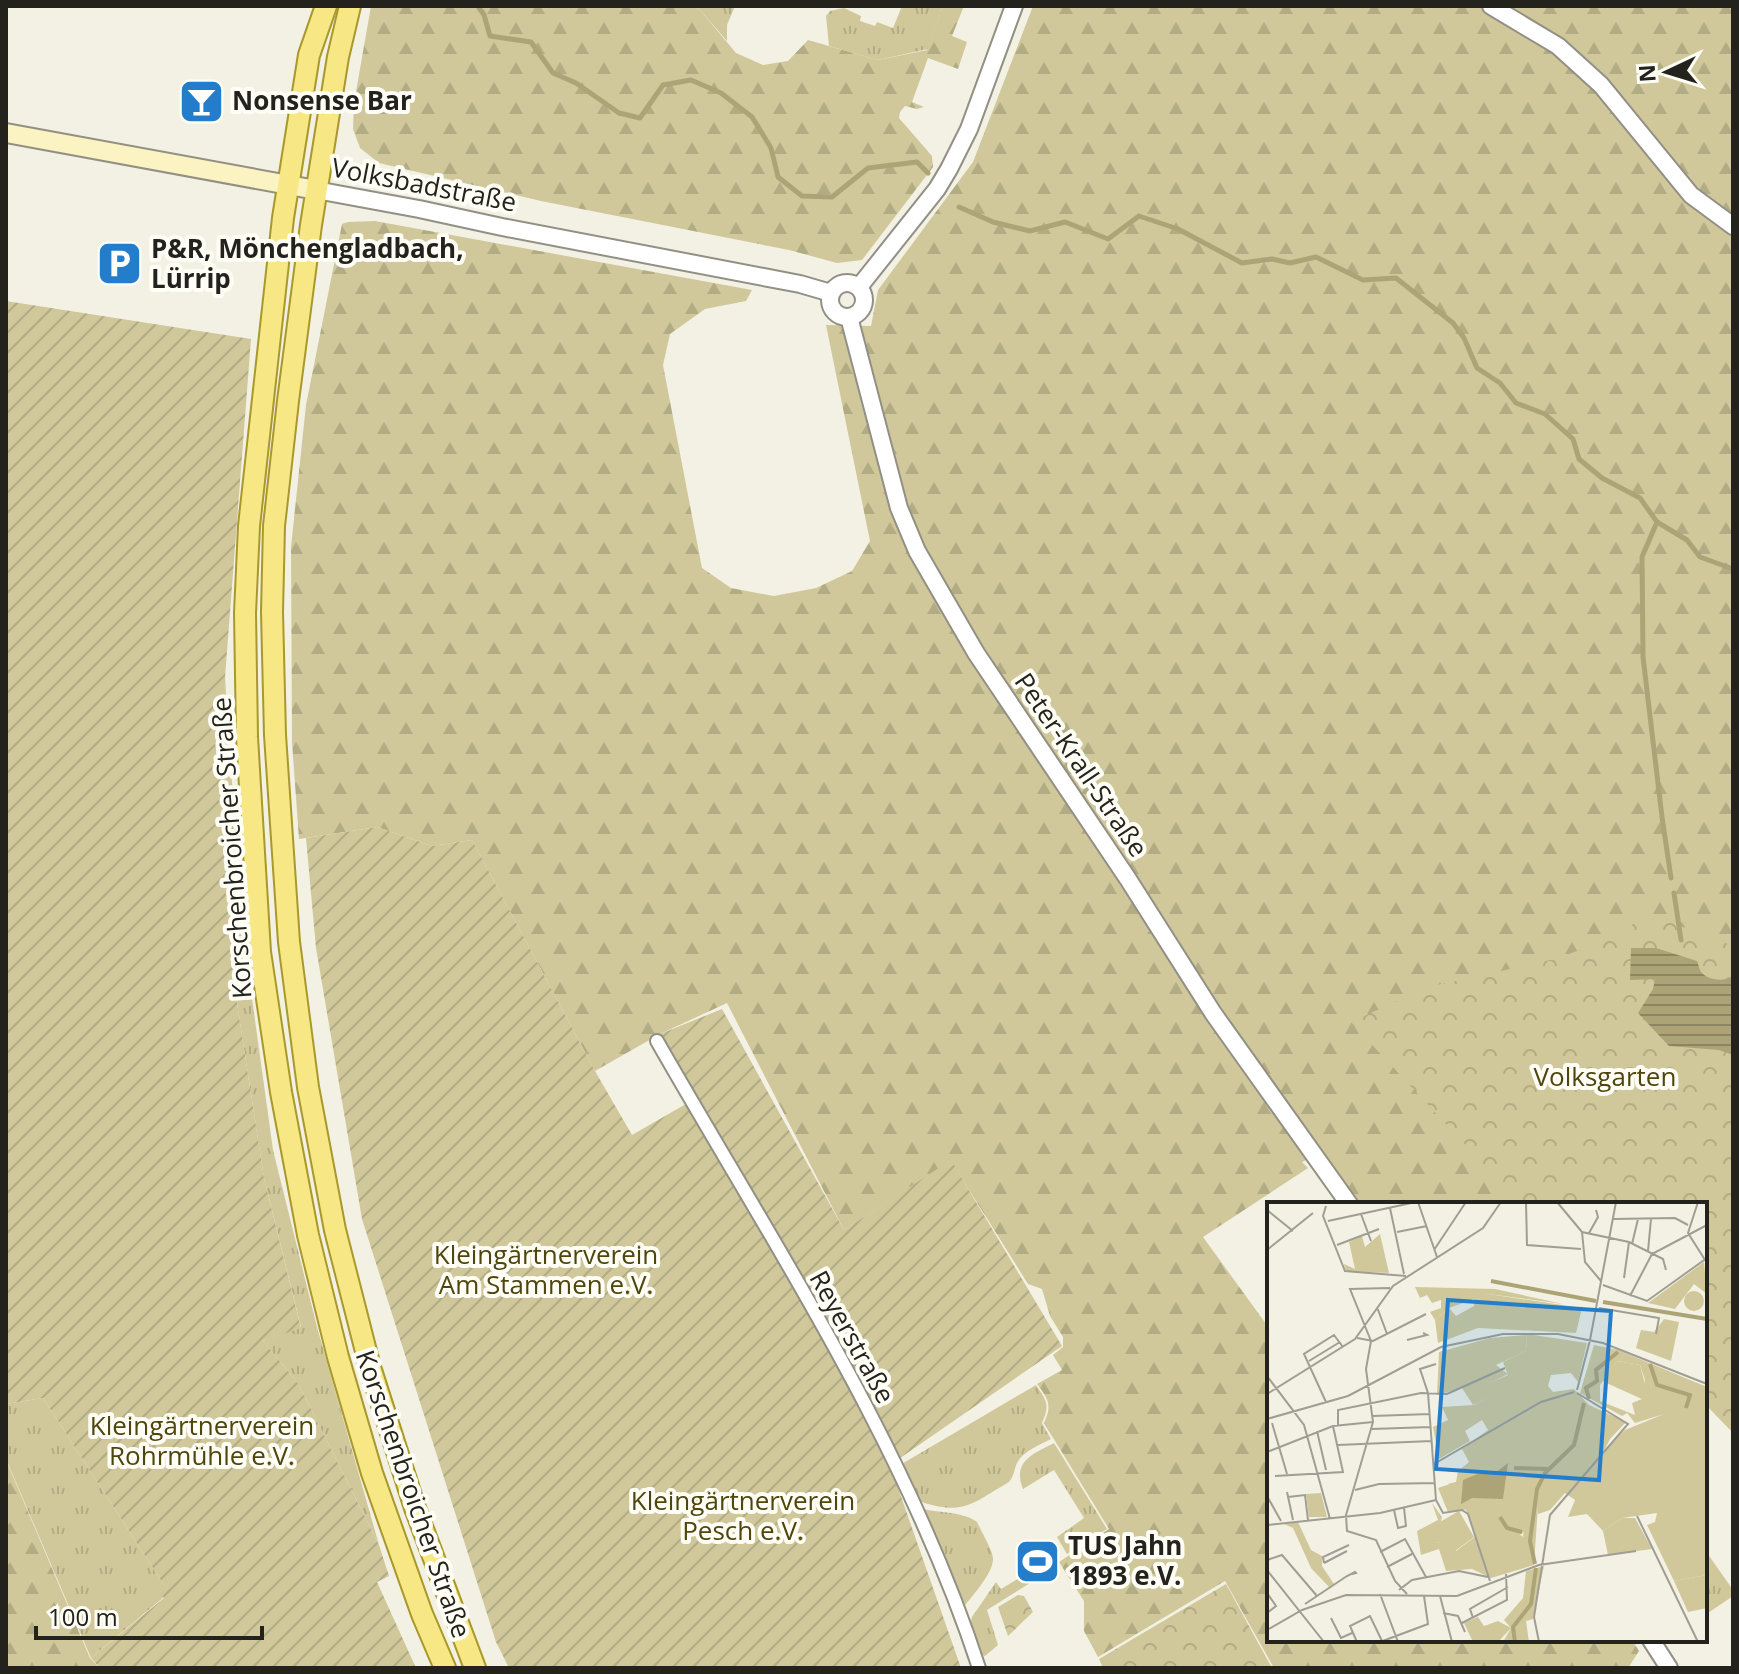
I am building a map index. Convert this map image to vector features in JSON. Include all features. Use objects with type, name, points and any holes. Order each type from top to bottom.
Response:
[{"type":"main road","name":"Korschenbroicher Straße","points":[[326,6],[309,55],[289,184],[249,526],[245,613],[247,737],[260,952],[281,1092],[306,1221],[338,1357],[372,1473],[422,1614],[445,1668]]},
{"type":"main road","name":"Korschenbroicher Straße","points":[[350,6],[338,57],[316,190],[274,526],[272,612],[275,720],[289,942],[313,1115],[335,1230],[370,1367],[415,1508],[475,1668]]},
{"type":"main road","name":"Volksbadstraße","points":[[6,133],[316,190]]},
{"type":"street","points":[[859,287],[937,189],[949,169],[969,129],[1014,6]]},
{"type":"street","points":[[1491,6],[1563,51],[1601,85],[1691,195],[1733,226]]},
{"type":"street","name":"Volksbadstraße","points":[[316,190],[800,284],[831,293]]},
{"type":"street","points":[[843,283],[859,287],[864,295],[864,305],[858,313],[849,317],[840,316],[831,305],[831,293],[843,283]]},
{"type":"street","name":"Peter-Krall-Straße","points":[[849,317],[899,508],[917,551],[976,653],[1128,879],[1213,1013],[1348,1202]]},
{"type":"street","name":"Reyerstraße","points":[[657,1041],[860,1392],[932,1546],[963,1618],[979,1668]]},
{"type":"street","points":[[1652,1642],[1669,1668]]},
{"type":"green space","points":[[371,6],[694,6],[736,53],[763,65],[788,61],[808,40],[878,60],[927,50],[943,6],[964,6],[952,36],[967,42],[958,69],[928,58],[912,102],[924,107],[905,106],[900,112],[899,118],[932,156],[933,167],[862,260],[837,263],[789,250],[541,201],[379,163],[360,148],[353,129],[354,103]]},
{"type":"green space","points":[[694,6],[735,6],[727,25],[727,41],[700,10]]},
{"type":"green space","points":[[902,6],[943,6],[928,49],[878,60],[829,46],[826,16],[830,11],[844,8],[861,16],[860,21],[875,26],[877,22],[893,28]]},
{"type":"green space","points":[[1033,6],[1733,6],[1733,977],[1640,1202],[1352,1202],[1316,1156],[1302,1162],[1308,1168],[1203,1237],[1267,1325],[1267,1642],[1633,1642],[1639,1651],[1628,1668],[1274,1668],[1225,1581],[1098,1657],[1084,1631],[1084,1601],[1059,1562],[1109,1529],[1044,1423],[1048,1403],[1037,1384],[1062,1370],[1053,1355],[1063,1347],[1063,1337],[1050,1316],[1042,1289],[1028,1284],[951,1161],[844,1230],[727,1003],[660,1034],[595,1071],[472,840],[432,846],[377,827],[299,839],[292,742],[291,547],[306,405],[342,224],[375,221],[752,290],[746,301],[705,309],[670,334],[663,365],[702,568],[731,588],[774,596],[816,588],[852,571],[870,541],[826,325],[871,326],[878,290],[973,162]]},
{"type":"green space","name":"Kleingärtnerverein Rohrmühle e.V.","points":[[6,301],[251,339],[225,677],[223,845],[235,990],[264,1178],[301,1328],[263,1341],[298,1383],[379,1545],[389,1576],[377,1582],[416,1668],[100,1668],[91,1658],[164,1598],[159,1589],[164,1585],[43,1398],[6,1404]]},
{"type":"green space","points":[[225,677],[241,919],[273,1150],[317,1327],[379,1545],[298,1383],[263,1341],[301,1327],[264,1178],[235,990],[223,845]]},
{"type":"green space","points":[[377,827],[432,846],[472,840],[632,1135],[698,1097],[660,1034],[722,1009],[844,1230],[951,1160],[1062,1346],[890,1465],[961,1668],[509,1668],[496,1642],[362,1219],[316,948],[306,838]]},
{"type":"green space","name":"Volksgarten","points":[[1643,912],[1733,946],[1733,1433],[1707,1406],[1707,1202],[1517,1202],[1351,1022],[1428,987],[1555,959],[1624,934]]},
{"type":"green space","points":[[1036,1385],[1046,1403],[1042,1423],[1051,1439],[1023,1455],[1009,1482],[974,1502],[955,1508],[915,1500],[900,1465]]},
{"type":"green space","points":[[43,1398],[164,1585],[164,1597],[91,1658],[6,1459],[6,1404]]},
{"type":"green space","points":[[1054,1443],[1107,1529],[1067,1554],[1057,1537],[1084,1518],[1054,1470],[1023,1489],[1020,1479],[1026,1460]]},
{"type":"green space","points":[[6,1460],[90,1658],[100,1668],[6,1668]]},
{"type":"green space","points":[[918,1508],[971,1518],[977,1522],[989,1545],[993,1558],[990,1571],[962,1609]]},
{"type":"green space","points":[[1707,1553],[1733,1590],[1733,1596],[1707,1614]]},
{"type":"green space","points":[[1024,1575],[1030,1583],[987,1610],[998,1645],[985,1656],[981,1655],[972,1637],[972,1617],[996,1582],[1001,1589]]},
{"type":"green space","points":[[1226,1584],[1272,1668],[1103,1668],[1099,1659]]},
{"type":"green space","points":[[1018,1595],[1024,1596],[1033,1612],[1008,1636],[998,1607]]},
{"type":"shaded area","points":[[1631,948],[1656,948],[1697,961],[1702,973],[1713,979],[1733,977],[1733,1055],[1719,1050],[1669,1046],[1638,1013],[1653,989],[1655,979],[1630,980]]},
{"type":"waterway","points":[[478,6],[490,36],[531,42],[553,73],[576,83],[619,113],[640,118],[663,85],[691,80],[721,93],[752,117],[771,148],[778,177],[802,196],[832,197],[868,168],[917,162],[928,173]]},
{"type":"waterway","points":[[959,207],[993,222],[1030,231],[1065,222],[1108,239],[1139,216],[1178,229],[1242,263],[1272,259],[1290,263],[1316,257],[1363,280],[1396,278],[1453,323],[1464,338],[1477,368],[1500,383],[1516,403],[1545,414],[1573,439],[1579,459],[1602,478],[1640,498],[1657,522],[1687,540],[1700,557],[1733,569]]},
{"type":"waterway","points":[[1657,522],[1642,557],[1643,657],[1671,878]]},
{"type":"waterway","points":[[1674,893],[1681,940]]},
{"type":"place","name":"Nonsense Bar","points":[[201,101]]},
{"type":"place","name":"P&R, Mönchengladbach, Lürrip","points":[[120,264]]},
{"type":"place","name":"TUS Jahn 1893 e.V.","points":[[1037,1561]]},
{"type":"park label","name":"Kleingärtnerverein Am Stammen e.V.","points":[[546,1270]]},
{"type":"park label","name":"Kleingärtnerverein Pesch e.V.","points":[[743,1516]]}]
